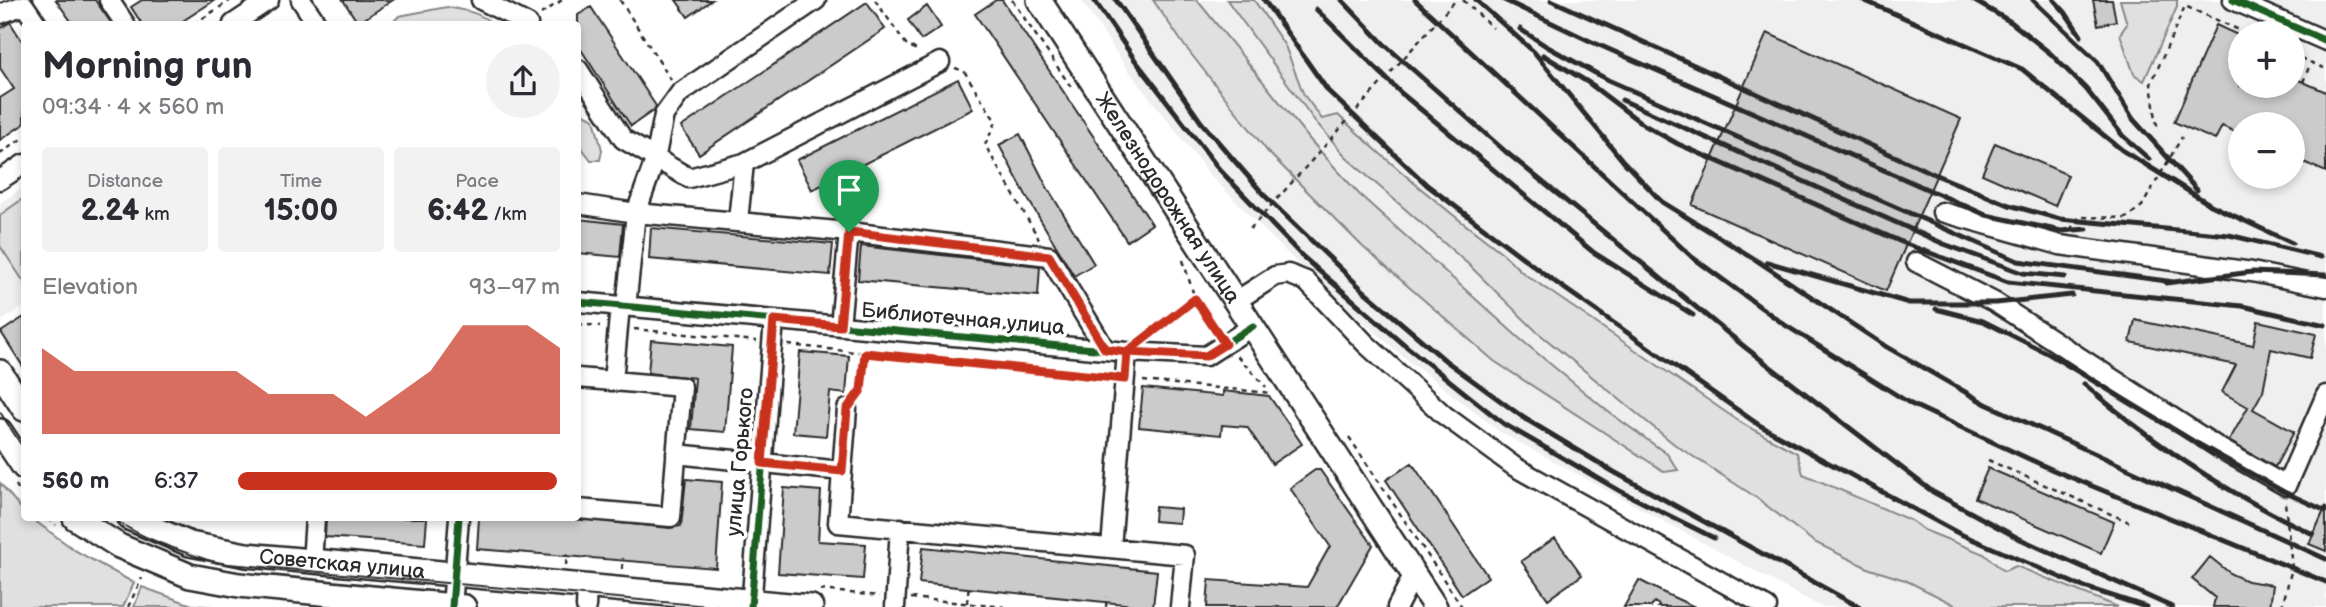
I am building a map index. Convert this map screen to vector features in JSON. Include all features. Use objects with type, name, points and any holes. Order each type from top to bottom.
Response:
[{"type":"main road","name":"Железнодорожная улица","points":[[1039,0],[1435,607]]},
{"type":"main road","points":[[0,372],[21,404]]},
{"type":"main road","points":[[0,431],[21,462]]},
{"type":"main road","name":"Советская улица","points":[[80,521],[118,546],[190,576],[239,585],[456,607]]},
{"type":"main road","name":"Советская улица","points":[[136,521],[190,544],[246,555],[455,576],[587,597],[811,607]]},
{"type":"street","points":[[108,0],[123,21]]},
{"type":"street","points":[[238,21],[270,0]]},
{"type":"street","points":[[301,0],[315,21]]},
{"type":"street","points":[[481,0],[521,21]]},
{"type":"street","points":[[612,381],[636,213],[655,160],[664,115],[680,93],[816,0]]},
{"type":"street","points":[[2233,0],[2326,41]]},
{"type":"street","points":[[0,14],[24,5],[35,21]]},
{"type":"street","points":[[581,74],[623,139],[689,178],[744,163],[940,62]]},
{"type":"street","points":[[738,221],[744,163]]},
{"type":"street","points":[[0,180],[21,166]]},
{"type":"street","points":[[581,204],[636,213],[849,232],[1049,256],[1105,349]]},
{"type":"street","points":[[1942,212],[2060,244],[2252,272],[2326,287]]},
{"type":"street","points":[[840,326],[849,232]]},
{"type":"street","points":[[1916,262],[1996,303],[2221,449],[2286,486],[2326,395]]},
{"type":"street","points":[[1236,301],[1276,276],[1288,274],[1306,281],[1366,344],[1444,415],[1516,467],[1767,607]]},
{"type":"street","name":"Библиотечная улица","points":[[581,302],[1127,352],[1206,356],[1253,326]]},
{"type":"street","name":"улица Горького","points":[[751,604],[774,320]]},
{"type":"street","points":[[1111,548],[1127,352]]},
{"type":"street","points":[[581,378],[682,387],[671,517],[581,509]]},
{"type":"street","points":[[847,409],[838,523],[1185,555],[1180,607]]},
{"type":"street","points":[[676,454],[842,471]]},
{"type":"street","points":[[312,562],[315,521]]},
{"type":"street","points":[[456,607],[459,521]]},
{"type":"street","points":[[895,607],[900,528]]},
{"type":"street","points":[[1396,607],[1414,574]]},
{"type":"path","points":[[199,21],[231,0]]},
{"type":"path","points":[[531,21],[562,0]]},
{"type":"path","points":[[875,0],[906,44],[964,71],[996,122],[985,145],[1049,256]]},
{"type":"path","points":[[1250,229],[1456,0]]},
{"type":"path","points":[[1463,0],[1493,28]]},
{"type":"path","points":[[2157,126],[2151,84],[2185,6],[2185,0]]},
{"type":"path","points":[[621,1],[680,93]]},
{"type":"path","points":[[2185,6],[2228,25]]},
{"type":"path","points":[[2305,59],[2326,69]]},
{"type":"path","points":[[2305,77],[2311,62]]},
{"type":"path","points":[[2060,244],[2079,217],[2126,218],[2142,206],[2182,137]]},
{"type":"path","points":[[0,154],[21,140]]},
{"type":"path","points":[[1181,251],[1195,299],[1225,344]]},
{"type":"path","points":[[1127,352],[1195,299]]},
{"type":"path","points":[[581,324],[1272,393]]},
{"type":"path","points":[[847,409],[861,390],[865,353]]},
{"type":"path","points":[[1349,437],[1462,607]]},
{"type":"path","points":[[1988,460],[2129,522]]},
{"type":"path","points":[[2282,607],[2292,568],[2284,492]]},
{"type":"path","points":[[566,569],[567,554]]},
{"type":"path","points":[[622,574],[623,558]]},
{"type":"path","points":[[128,607],[142,579]]},
{"type":"path","points":[[967,603],[969,584]]},
{"type":"path","points":[[1106,607],[1107,597]]},
{"type":"shaded area","points":[[1081,0],[2326,0],[2326,607],[1821,607],[1500,432],[1400,354],[1297,263],[1211,176],[1128,70]]},
{"type":"shaded area","points":[[1153,0],[1197,0],[1311,141],[1359,194],[1519,338],[1606,410],[1667,454],[1678,470],[1665,472],[1494,361],[1363,247],[1268,152],[1184,45]]},
{"type":"shaded area","points":[[1227,0],[1254,0],[1285,46],[1304,95],[1322,119],[1338,115],[1417,186],[1500,251],[1527,276],[1743,424],[1797,453],[1803,474],[1912,521],[1924,530],[1984,554],[2004,571],[2016,566],[2118,607],[1959,607],[1905,580],[1870,569],[1814,542],[1754,496],[1674,444],[1536,331],[1468,264],[1349,160],[1314,120]]},
{"type":"shaded area","points":[[2120,0],[2177,0],[2177,7],[2144,81],[2134,74],[2120,34],[2127,24]]},
{"type":"shaded area","points":[[447,7],[477,14],[489,21],[394,21],[399,16]]},
{"type":"shaded area","points":[[581,112],[594,119],[602,150],[600,160],[591,160],[581,147]]},
{"type":"shaded area","points":[[21,189],[21,308],[0,322],[0,203]]},
{"type":"shaded area","points":[[21,200],[21,278],[0,246],[0,215]]},
{"type":"shaded area","points":[[0,483],[21,508],[21,521],[35,521],[76,551],[134,583],[123,607],[0,607]]},
{"type":"shaded area","points":[[142,587],[192,605],[213,607],[134,607]]},
{"type":"building","points":[[56,0],[95,0],[110,21],[71,21]]},
{"type":"building","points":[[142,0],[215,0],[183,21],[140,21],[131,7]]},
{"type":"building","points":[[343,0],[393,0],[361,21],[357,21]]},
{"type":"building","points":[[676,0],[712,0],[688,17]]},
{"type":"building","points":[[996,0],[1002,0],[1152,224],[1127,241],[975,14]]},
{"type":"building","points":[[2093,0],[2112,0],[2116,21],[2098,25]]},
{"type":"building","points":[[867,2],[885,29],[699,154],[681,127]]},
{"type":"building","points":[[927,6],[941,27],[921,40],[908,20]]},
{"type":"building","points":[[591,7],[656,106],[631,126],[581,50],[581,21],[578,21],[578,15]]},
{"type":"building","points":[[10,22],[21,39],[21,126],[0,140],[0,98],[14,89],[0,68],[0,29]]},
{"type":"building","points":[[2216,25],[2228,30],[2228,98],[2305,98],[2305,83],[2326,92],[2326,172],[2305,163],[2305,112],[2228,112],[2228,129],[2222,126],[2215,140],[2174,122]]},
{"type":"building","points":[[1767,33],[1961,119],[1886,291],[1692,205]]},
{"type":"building","points":[[958,79],[973,109],[812,190],[797,160]]},
{"type":"building","points":[[1020,134],[1047,187],[1094,264],[1074,276],[999,145]]},
{"type":"building","points":[[1995,143],[2068,175],[2055,206],[1982,174]]},
{"type":"building","points":[[581,219],[623,224],[620,257],[581,253]]},
{"type":"building","points":[[651,228],[833,244],[830,275],[649,259]]},
{"type":"building","points":[[861,246],[1040,266],[1038,296],[858,280]]},
{"type":"building","points":[[21,319],[21,363],[1,332]]},
{"type":"building","points":[[2135,320],[2253,345],[2258,321],[2316,334],[2310,358],[2271,349],[2263,391],[2253,409],[2294,432],[2275,467],[2229,441],[2248,407],[2222,392],[2236,365],[2130,342]]},
{"type":"building","points":[[651,340],[732,347],[725,432],[691,429],[695,378],[648,373]]},
{"type":"building","points":[[800,352],[849,356],[846,394],[830,392],[826,436],[793,433]]},
{"type":"building","points":[[1143,388],[1223,396],[1223,391],[1269,396],[1302,444],[1272,464],[1247,427],[1222,425],[1221,435],[1139,427]]},
{"type":"building","points":[[1412,463],[1488,577],[1462,595],[1386,480]]},
{"type":"building","points":[[1988,468],[2114,522],[2101,553],[1975,498]]},
{"type":"building","points":[[1315,470],[1320,470],[1373,545],[1337,607],[1207,607],[1209,580],[1307,587],[1330,546],[1290,488]]},
{"type":"building","points":[[686,479],[722,482],[716,568],[477,549],[479,521],[581,519],[670,528],[681,526]]},
{"type":"building","points":[[784,488],[821,491],[818,541],[866,544],[863,579],[778,573]]},
{"type":"building","points":[[2326,506],[2326,551],[2309,544]]},
{"type":"building","points":[[1155,507],[1180,509],[1179,523],[1154,521]]},
{"type":"building","points":[[326,521],[427,521],[425,544],[325,537]]},
{"type":"building","points":[[1555,538],[1582,575],[1548,599],[1521,561]]},
{"type":"building","points":[[923,547],[1157,571],[1153,607],[919,583]]},
{"type":"building","points":[[2210,557],[2231,574],[2247,581],[2273,585],[2270,607],[2213,607],[2215,598],[2192,579]]},
{"type":"building","points":[[1639,580],[1695,607],[1658,607],[1654,602],[1651,607],[1624,607]]},
{"type":"tram line","points":[[0,412],[21,444]]},
{"type":"tram line","points":[[116,521],[150,539],[217,563],[720,607]]},
{"type":"railway","points":[[1094,0],[1135,60],[1219,169],[1303,257],[1406,346],[1504,424],[1620,491],[1714,538]]},
{"type":"railway","points":[[1116,0],[1201,122],[1265,196],[1364,291],[1446,361],[1524,418],[1614,472],[1859,607]]},
{"type":"railway","points":[[1264,0],[1328,91],[1427,185],[1551,279],[1759,425],[1958,533],[2078,585],[2146,607]]},
{"type":"railway","points":[[1342,0],[1384,44],[1506,152],[1746,348],[1933,492],[2018,538],[2172,607]]},
{"type":"railway","points":[[1415,0],[1692,257],[1785,325],[1911,404],[2053,470],[2326,582]]},
{"type":"railway","points":[[1476,0],[1534,52],[1623,161],[1662,202],[1753,258],[1882,344],[1986,404],[2326,559]]},
{"type":"railway","points":[[1504,0],[1590,41],[1986,215],[2061,231],[2087,229]]},
{"type":"railway","points":[[1551,0],[1936,175],[2009,205],[2060,219],[2229,235],[2321,257]]},
{"type":"railway","points":[[1863,0],[2022,69],[2122,150],[2211,205],[2292,243]]},
{"type":"railway","points":[[1973,0],[2011,22],[2051,54],[2086,89],[2123,136],[2149,159]]},
{"type":"railway","points":[[2033,0],[2098,62],[2133,119],[2197,190]]},
{"type":"railway","points":[[2054,0],[2081,36]]},
{"type":"railway","points":[[1316,9],[1401,93],[1593,252],[1693,315]]},
{"type":"railway","points":[[1520,29],[1608,80],[2018,261],[2174,282]]},
{"type":"railway","points":[[1543,55],[1594,86]]},
{"type":"railway","points":[[1586,81],[1644,125],[1678,144],[1906,244],[2008,282],[2242,306],[2325,325]]},
{"type":"railway","points":[[1622,100],[1944,244],[2023,273],[2065,277]]},
{"type":"railway","points":[[1767,262],[1909,303],[1996,303],[2072,295]]},
{"type":"railway","points":[[2166,283],[2252,272],[2326,275]]},
{"type":"railway","points":[[1936,309],[1983,321],[2049,354],[2193,441],[2284,492],[2326,511]]},
{"type":"railway","points":[[2084,384],[2137,427],[2193,467],[2252,503],[2313,534]]},
{"type":"cycle path","points":[[2233,0],[2326,41]]},
{"type":"cycle path","points":[[581,302],[1127,352],[1206,356],[1253,326]]},
{"type":"cycle path","points":[[751,607],[774,320]]},
{"type":"cycle path","points":[[452,607],[459,521]]},
{"type":"route","points":[[849,232],[840,326],[774,320],[762,463],[842,471],[847,409],[861,390],[865,353],[1125,379],[1127,352],[1206,356],[1225,344],[1195,299],[1127,352],[1105,349],[1049,256],[849,232]]}]
